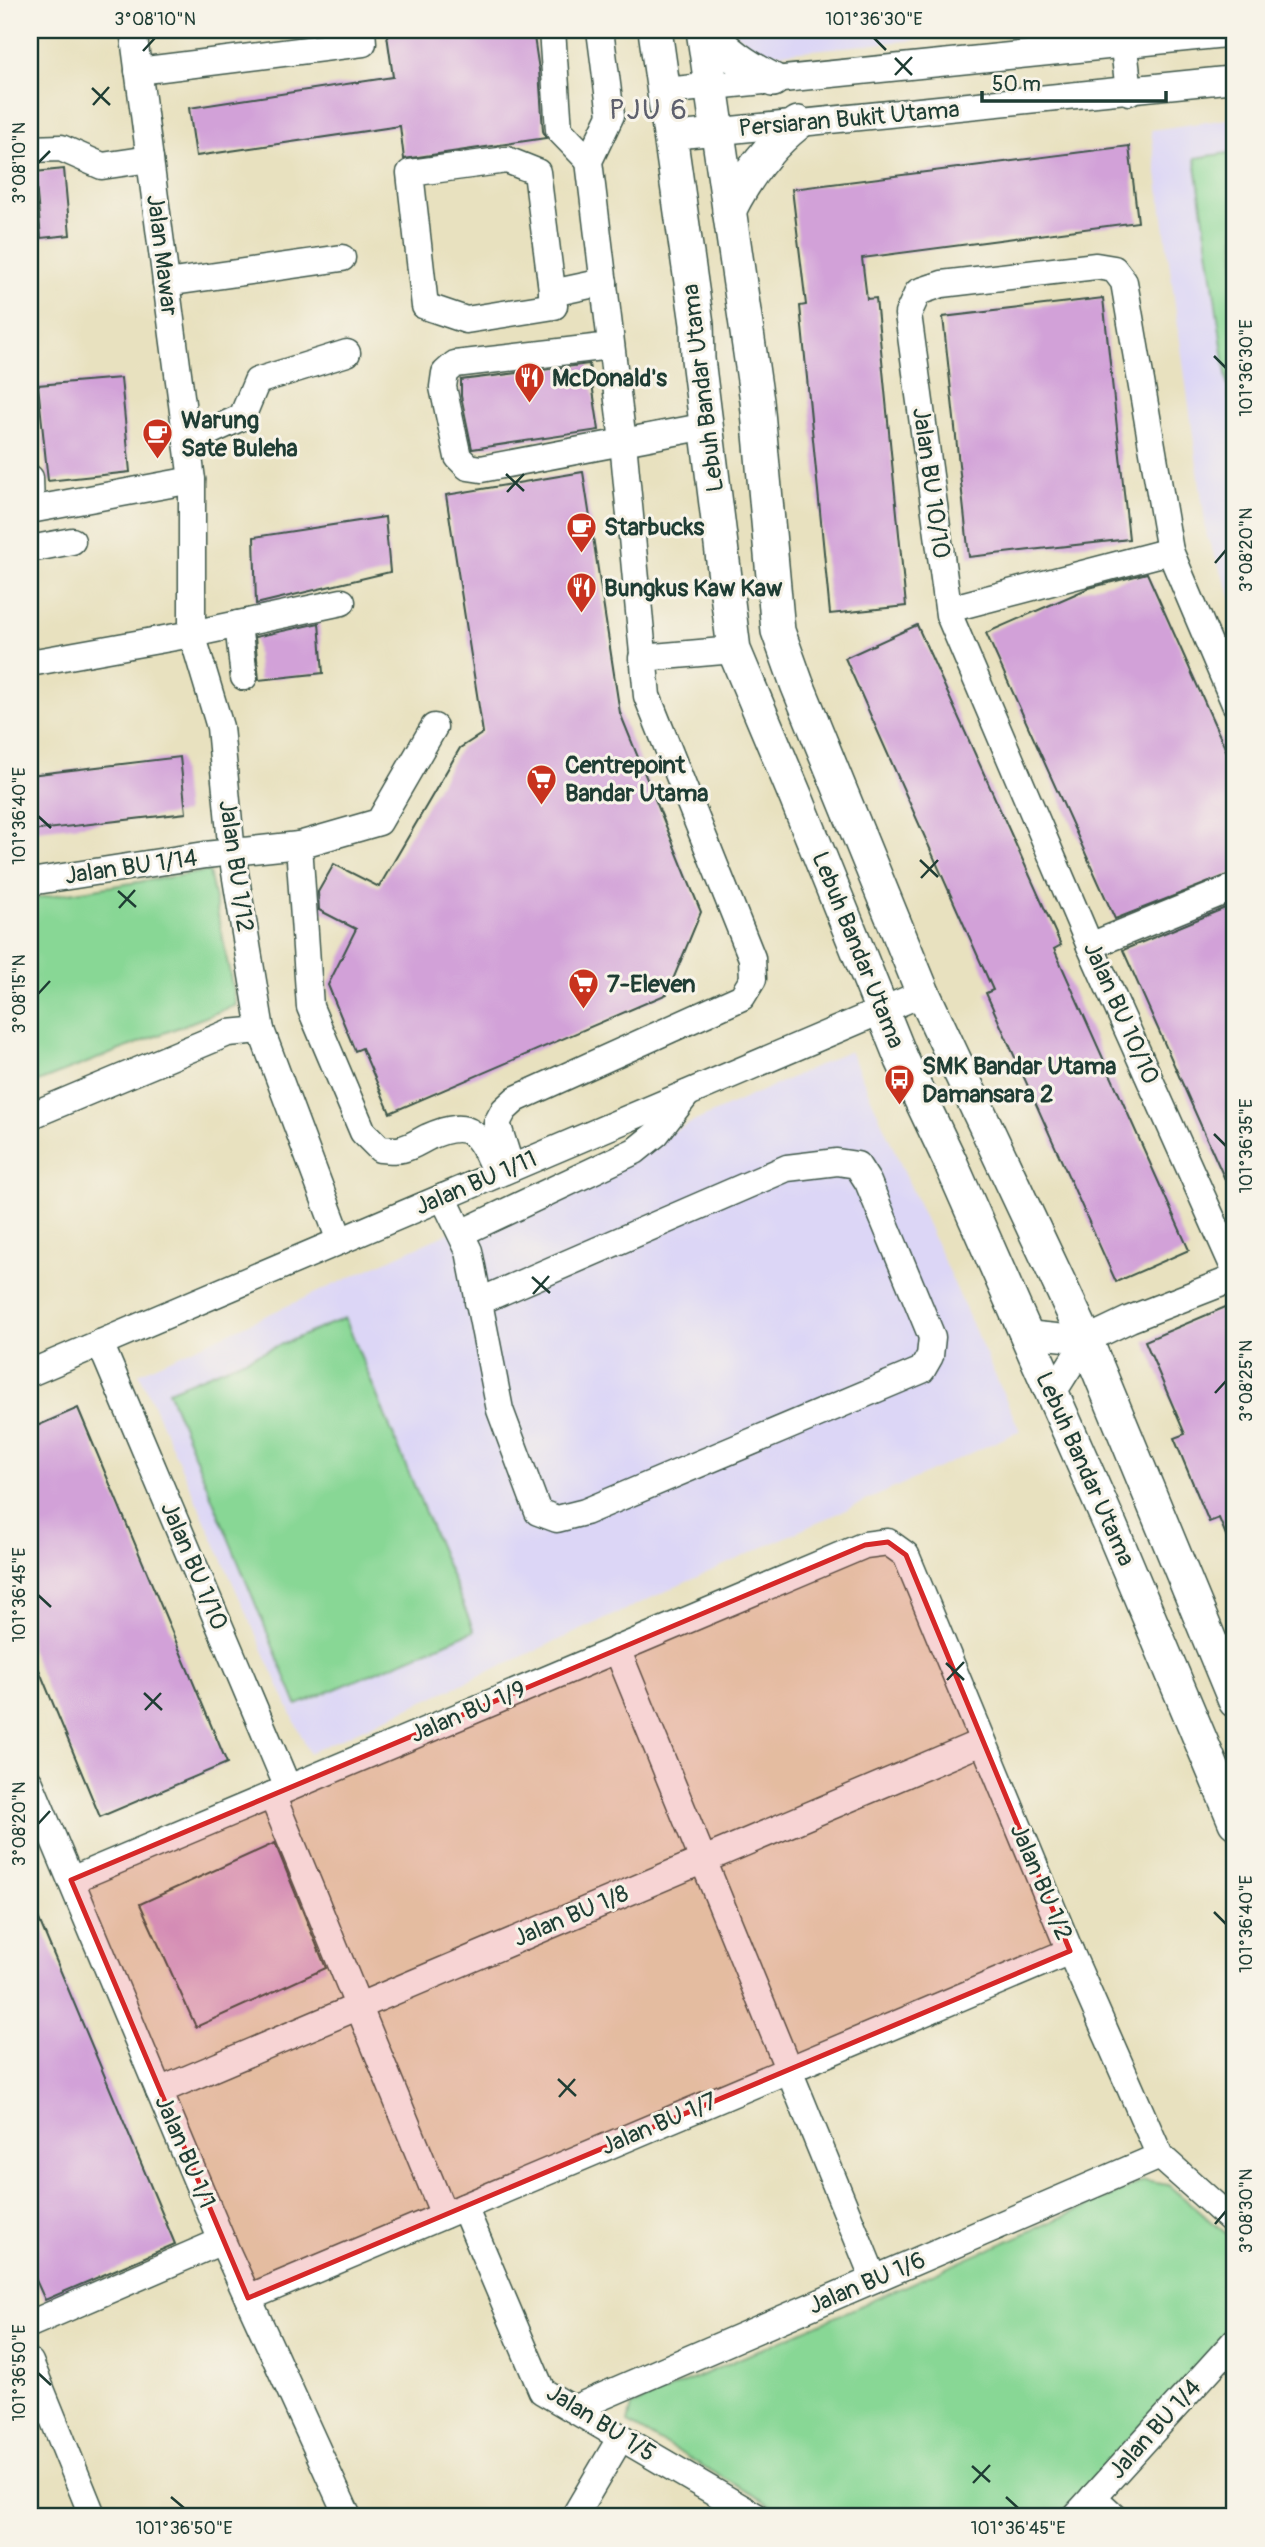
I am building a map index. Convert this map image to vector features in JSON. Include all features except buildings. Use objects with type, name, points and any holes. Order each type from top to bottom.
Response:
[{"type":"main road","name":"Lebuh Bandar Utama","points":[[655,30],[697,324],[698,359],[734,650],[796,795],[881,1011],[1111,1527],[1235,1822]]},
{"type":"main road","name":"Lebuh Bandar Utama","points":[[706,30],[717,131],[757,401],[778,631],[923,993],[1086,1340],[1235,1701]]},
{"type":"main road","points":[[706,30],[719,45],[773,80]]},
{"type":"main road","points":[[729,211],[744,183],[774,142],[798,123]]},
{"type":"street","name":"Jalan Mawar","points":[[133,30],[192,481]]},
{"type":"street","points":[[138,71],[363,43],[362,30]]},
{"type":"street","points":[[552,30],[559,130],[589,161]]},
{"type":"street","points":[[504,1171],[497,1123],[504,1110],[516,1099],[742,997],[753,979],[752,958],[646,696],[623,442],[589,161],[611,115],[600,30]]},
{"type":"street","name":"Persiaran Bukit Utama","points":[[665,91],[1130,37],[1235,33]]},
{"type":"street","points":[[1129,92],[1130,37]]},
{"type":"street","name":"Persiaran Bukit Utama","points":[[671,136],[1129,92],[1235,79]]},
{"type":"street","points":[[30,149],[61,148],[102,166],[150,159]]},
{"type":"street","points":[[507,160],[537,173],[552,293],[554,306],[466,320],[425,306],[410,173],[507,160]]},
{"type":"street","points":[[166,283],[342,258]]},
{"type":"street","name":"Jalan BU 10/10","points":[[1235,704],[1170,551],[1124,282],[1114,270],[1096,266],[942,284],[918,292],[908,314],[948,609],[1090,946],[1235,1270]]},
{"type":"street","points":[[552,293],[604,282]]},
{"type":"street","points":[[611,346],[455,365],[445,373],[443,387],[458,457],[468,467],[481,469],[707,426]]},
{"type":"street","points":[[187,442],[242,417],[257,381],[347,353]]},
{"type":"street","points":[[30,478],[31,510],[192,481]]},
{"type":"street","name":"Jalan BU 1/12","points":[[192,481],[192,634],[220,727],[232,854],[261,1030],[340,1241]]},
{"type":"street","points":[[30,549],[72,541]]},
{"type":"street","points":[[948,609],[1170,551]]},
{"type":"street","points":[[30,663],[192,634],[342,601]]},
{"type":"street","points":[[238,624],[244,677]]},
{"type":"street","points":[[642,658],[734,650]]},
{"type":"street","name":"Jalan BU 1/14","points":[[30,881],[205,855],[299,845],[379,822],[434,727]]},
{"type":"street","points":[[299,845],[310,1007],[363,1132],[380,1149],[401,1150],[447,1128],[464,1128],[476,1135],[504,1171]]},
{"type":"street","points":[[1090,946],[1235,887]]},
{"type":"street","name":"Jalan BU 1/11","points":[[30,1373],[923,993]]},
{"type":"street","points":[[30,1116],[228,1033],[261,1030]]},
{"type":"street","points":[[461,1233],[635,1151],[656,1134],[689,1093]]},
{"type":"street","points":[[443,1197],[469,1251],[478,1302],[500,1410],[538,1512],[557,1518],[585,1512],[922,1370],[930,1356],[932,1337],[868,1182],[857,1165],[836,1161],[787,1168],[478,1302]]},
{"type":"street","points":[[1026,1334],[1086,1340],[1130,1319],[1235,1278]]},
{"type":"street","points":[[1052,1394],[1086,1340]]},
{"type":"street","name":"Jalan BU 1/10","points":[[100,1343],[280,1792],[359,2007]]},
{"type":"street","name":"Jalan BU 1/2","points":[[864,1545],[888,1542],[906,1555],[1070,1951],[1160,2156],[1235,2224]]},
{"type":"street","name":"Jalan BU 1/9","points":[[71,1880],[864,1545]]},
{"type":"street","points":[[617,1649],[874,2279]]},
{"type":"street","name":"Jalan BU 1/8","points":[[159,2091],[982,1742]]},
{"type":"street","name":"Jalan BU 1/1","points":[[30,1783],[222,2241],[348,2517]]},
{"type":"street","name":"Jalan BU 1/7","points":[[248,2298],[1070,1951]]},
{"type":"street","name":"Jalan BU 1/5","points":[[359,2007],[542,2391],[757,2517]]},
{"type":"street","name":"Jalan BU 1/6","points":[[573,2409],[1160,2156]]},
{"type":"street","points":[[30,2324],[222,2241]]},
{"type":"street","name":"Jalan BU 1/4","points":[[1075,2517],[1235,2341]]},
{"type":"street","points":[[30,2362],[93,2517]]},
{"type":"street","points":[[574,2517],[621,2438]]},
{"type":"street","points":[[1093,2497],[1115,2517]]},
{"type":"highlighted area","points":[[888,1542],[906,1555],[1070,1951],[248,2298],[71,1880],[865,1545]]},
{"type":"shaded area","points":[[733,30],[1020,30],[760,55]]},
{"type":"shaded area","points":[[1235,118],[1235,605],[1207,537],[1151,130]]},
{"type":"shaded area","points":[[850,1051],[1020,1431],[309,1753],[139,1373]]},
{"type":"green space","points":[[1235,152],[1235,436],[1195,158]]},
{"type":"green space","points":[[209,871],[236,1005],[30,1085],[30,899]]},
{"type":"green space","points":[[345,1318],[474,1631],[297,1705],[168,1391]]},
{"type":"green space","points":[[1144,2181],[1168,2185],[1235,2241],[1235,2324],[1058,2517],[792,2517],[628,2423],[632,2406]]},
{"type":"place","name":"McDonald's","points":[[529,405]]},
{"type":"place","name":"Warung Sate Buleha","points":[[158,461]]},
{"type":"place","name":"Starbucks","points":[[581,554]]},
{"type":"place","name":"Bungkus Kaw Kaw","points":[[581,615]]},
{"type":"place","name":"Centrepoint Bandar Utama","points":[[542,806]]},
{"type":"place","name":"7-Eleven","points":[[584,1011]]},
{"type":"place","name":"SMK Bandar Utama Damansara 2","points":[[899,1107]]},
{"type":"district","name":"PJU 6","points":[[649,110]]}]
